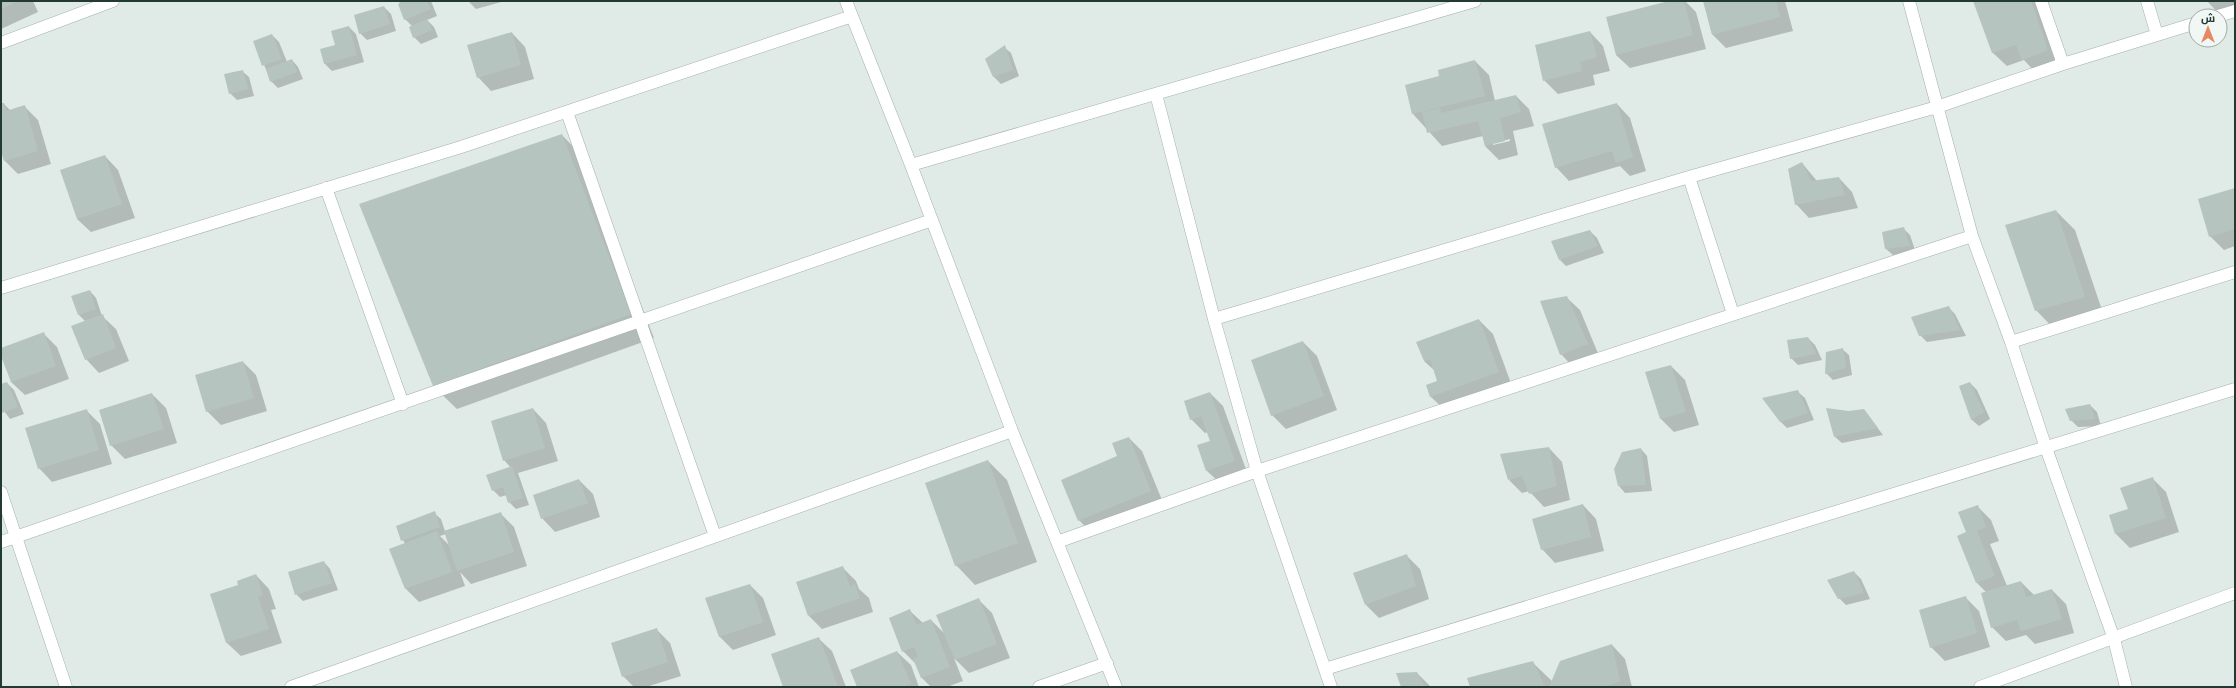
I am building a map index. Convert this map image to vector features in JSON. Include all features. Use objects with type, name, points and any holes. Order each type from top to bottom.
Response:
[{"type":"street","points":[[1,43],[113,1]]},
{"type":"street","points":[[846,1],[911,165],[1012,431],[1116,687]]},
{"type":"street","points":[[911,165],[1475,1]]},
{"type":"street","points":[[1909,1],[1972,236],[2011,342],[2045,446],[2114,639],[2126,687]]},
{"type":"street","points":[[2041,1],[2063,64]]},
{"type":"street","points":[[2147,1],[2157,35]]},
{"type":"street","points":[[1,288],[567,112],[852,16]]},
{"type":"street","points":[[1214,319],[1689,177],[1937,107],[2063,64],[2188,25]]},
{"type":"street","points":[[1156,94],[1214,319],[1257,471],[1331,687]]},
{"type":"street","points":[[567,112],[715,536]]},
{"type":"street","points":[[1689,177],[1733,314]]},
{"type":"street","points":[[326,188],[403,404]]},
{"type":"street","points":[[1,542],[932,220]]},
{"type":"street","points":[[1057,542],[1257,471],[1972,236]]},
{"type":"street","points":[[2011,342],[2235,272]]},
{"type":"street","points":[[1324,668],[2235,389]]},
{"type":"street","points":[[291,687],[1012,431]]},
{"type":"street","points":[[1,492],[66,687]]},
{"type":"street","points":[[1980,687],[2114,639],[2235,592]]},
{"type":"street","points":[[1039,687],[1107,663]]},
{"type":"building","points":[[1,1],[19,1],[1,9]]},
{"type":"building","points":[[404,1],[427,1],[431,9],[404,20],[398,4]]},
{"type":"building","points":[[1669,1],[1684,1],[1693,35],[1616,55],[1606,17]]},
{"type":"building","points":[[1703,1],[1776,1],[1780,17],[1712,35]]},
{"type":"building","points":[[1973,1],[2031,1],[2048,50],[2022,60],[2016,45],[1992,53]]},
{"type":"building","points":[[384,6],[390,24],[359,34],[354,15]]},
{"type":"building","points":[[427,19],[432,30],[413,38],[409,27]]},
{"type":"building","points":[[349,26],[357,55],[324,64],[320,49],[335,45],[331,31]]},
{"type":"building","points":[[1590,31],[1597,57],[1580,62],[1582,71],[1543,81],[1535,45]]},
{"type":"building","points":[[512,32],[521,65],[477,78],[467,45]]},
{"type":"building","points":[[272,34],[282,59],[262,66],[253,41]]},
{"type":"building","points":[[1005,45],[1013,70],[993,77],[985,59]]},
{"type":"building","points":[[292,59],[297,72],[270,82],[266,69]]},
{"type":"building","points":[[1475,60],[1485,96],[1412,114],[1405,85],[1439,76],[1438,70]]},
{"type":"building","points":[[243,70],[248,89],[229,94],[224,74]]},
{"type":"building","points":[[1516,95],[1521,112],[1500,118],[1505,141],[1485,146],[1478,121],[1427,133],[1422,112],[1440,108],[1441,113]]},
{"type":"building","points":[[1,103],[4,103],[6,111],[25,105],[38,151],[4,161],[1,151]]},
{"type":"building","points":[[1617,103],[1633,157],[1616,163],[1612,151],[1555,168],[1542,124]]},
{"type":"building","points":[[562,134],[631,314],[433,386],[359,204]]},
{"type":"building","points":[[105,155],[122,204],[77,219],[60,170]]},
{"type":"building","points":[[1802,162],[1811,181],[1839,177],[1845,195],[1795,205],[1788,169]]},
{"type":"building","points":[[2235,188],[2235,229],[2209,237],[2198,199]]},
{"type":"building","points":[[2056,210],[2085,297],[2035,311],[2005,225]]},
{"type":"building","points":[[1904,227],[1910,246],[1885,249],[1882,232]]},
{"type":"building","points":[[1590,230],[1598,246],[1559,260],[1551,241]]},
{"type":"building","points":[[90,290],[96,309],[78,315],[71,296]]},
{"type":"building","points":[[1567,296],[1588,344],[1560,355],[1540,301]]},
{"type":"building","points":[[1949,306],[1960,330],[1919,336],[1911,317]]},
{"type":"building","points":[[103,314],[116,348],[85,360],[71,326]]},
{"type":"building","points":[[1479,319],[1499,372],[1430,397],[1426,385],[1437,381],[1430,359],[1424,361],[1416,342]]},
{"type":"building","points":[[44,332],[56,366],[11,382],[1,356],[1,348]]},
{"type":"building","points":[[1808,337],[1816,354],[1790,359],[1787,340]]},
{"type":"building","points":[[1303,341],[1324,396],[1271,416],[1251,360]]},
{"type":"building","points":[[1843,348],[1846,368],[1825,374],[1826,352]]},
{"type":"building","points":[[243,361],[254,398],[206,412],[195,375]]},
{"type":"building","points":[[1671,365],[1686,412],[1660,419],[1645,372]]},
{"type":"building","points":[[7,382],[18,407],[2,413],[1,384]]},
{"type":"building","points":[[1970,382],[1984,412],[1971,420],[1959,386]]},
{"type":"building","points":[[1798,390],[1808,413],[1780,422],[1762,398]]},
{"type":"building","points":[[1210,392],[1235,461],[1206,471],[1197,445],[1210,441],[1201,416],[1190,420],[1184,401]]},
{"type":"building","points":[[152,393],[164,429],[110,446],[99,410]]},
{"type":"building","points":[[2090,404],[2095,419],[2070,421],[2065,409]]},
{"type":"building","points":[[533,408],[545,448],[503,461],[491,421]]},
{"type":"building","points":[[1826,408],[1849,411],[1864,409],[1878,428],[1834,437]]},
{"type":"building","points":[[87,409],[99,450],[38,469],[25,428]]},
{"type":"building","points":[[1129,437],[1151,491],[1078,521],[1061,480],[1117,456],[1112,443]]},
{"type":"building","points":[[1549,447],[1557,486],[1529,494],[1522,476],[1508,480],[1500,454]]},
{"type":"building","points":[[1641,448],[1646,485],[1618,486],[1614,469],[1622,452]]},
{"type":"building","points":[[988,460],[1018,543],[955,566],[925,483]]},
{"type":"building","points":[[512,466],[523,498],[508,503],[503,487],[492,491],[486,475]]},
{"type":"building","points":[[2153,477],[2166,518],[2115,534],[2109,515],[2128,509],[2120,488]]},
{"type":"building","points":[[579,479],[588,503],[541,519],[533,495]]},
{"type":"building","points":[[1583,504],[1591,537],[1541,550],[1532,519]]},
{"type":"building","points":[[1978,505],[1986,527],[1977,531],[1995,576],[1976,583],[1957,536],[1966,532],[1958,512]]},
{"type":"building","points":[[435,511],[440,527],[401,541],[396,526]]},
{"type":"building","points":[[501,512],[514,552],[457,571],[444,531]]},
{"type":"building","points":[[437,531],[452,572],[405,589],[389,549]]},
{"type":"building","points":[[1407,554],[1416,586],[1365,605],[1353,573]]},
{"type":"building","points":[[324,561],[332,583],[295,595],[288,572]]},
{"type":"building","points":[[843,566],[850,586],[855,584],[860,598],[808,616],[796,582]]},
{"type":"building","points":[[1854,571],[1864,593],[1838,599],[1827,580]]},
{"type":"building","points":[[256,574],[263,595],[258,597],[269,629],[226,643],[210,594],[238,585],[237,581]]},
{"type":"building","points":[[2021,581],[2026,597],[2052,589],[2062,619],[2021,631],[2017,620],[1991,628],[1981,593]]},
{"type":"building","points":[[750,584],[763,622],[719,637],[705,598]]},
{"type":"building","points":[[1966,596],[1977,633],[1930,648],[1919,610]]},
{"type":"building","points":[[979,598],[997,644],[955,660],[936,615]]},
{"type":"building","points":[[910,609],[916,625],[931,619],[950,667],[921,678],[913,659],[918,657],[914,647],[902,652],[889,618]]},
{"type":"building","points":[[657,628],[668,662],[622,677],[611,643]]},
{"type":"building","points":[[819,637],[838,687],[783,687],[771,654]]},
{"type":"building","points":[[1612,644],[1620,681],[1604,687],[1549,687],[1560,661]]},
{"type":"building","points":[[897,651],[911,684],[902,687],[857,687],[850,670]]},
{"type":"building","points":[[1533,661],[1545,687],[1470,687],[1467,678]]},
{"type":"building","points":[[1417,672],[1425,687],[1401,687],[1396,673]]}]
